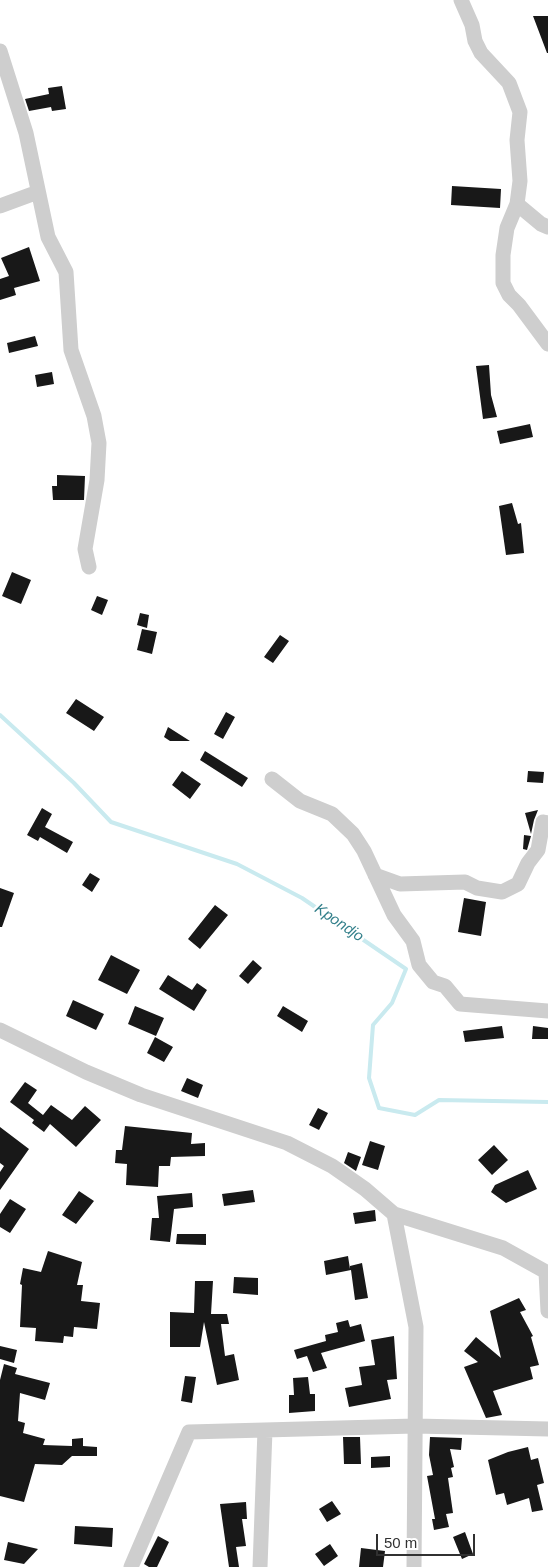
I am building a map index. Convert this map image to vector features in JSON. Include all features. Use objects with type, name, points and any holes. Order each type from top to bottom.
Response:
[{"type":"street","points":[[461,0],[481,53],[510,83],[520,112],[517,140],[520,181],[517,204],[507,228],[504,255],[504,283],[509,295],[519,305],[548,344]]},
{"type":"street","points":[[0,51],[26,133],[48,237],[66,272],[71,350],[94,416],[100,443],[97,480],[86,549],[89,567]]},
{"type":"street","points":[[0,206],[38,192]]},
{"type":"street","points":[[517,204],[541,224],[548,227]]},
{"type":"street","points":[[272,779],[300,800],[332,814],[353,834],[394,915],[412,940],[419,965],[433,982],[445,986],[460,1004],[548,1011]]},
{"type":"street","points":[[375,875],[400,884],[465,882],[477,888],[502,892],[518,884],[528,863],[538,850],[544,847],[543,822],[548,823]]},
{"type":"street","points":[[0,1030],[86,1072],[141,1095],[287,1143],[332,1166],[365,1189],[394,1214],[503,1248],[547,1272],[548,1311]]},
{"type":"street","points":[[394,1214],[416,1327],[414,1567]]},
{"type":"street","points":[[131,1567],[189,1432],[414,1426],[548,1429]]},
{"type":"street","points":[[260,1567],[265,1430]]},
{"type":"building","points":[[533,16],[548,16],[548,53],[547,53]]},
{"type":"building","points":[[62,86],[66,109],[52,111],[51,107],[29,111],[25,99],[49,94],[48,88]]},
{"type":"building","points":[[452,186],[501,189],[500,208],[451,205]]},
{"type":"building","points":[[29,247],[40,281],[14,288],[16,295],[0,300],[0,279],[9,276],[1,258]]},
{"type":"building","points":[[35,336],[38,346],[9,353],[7,343]]},
{"type":"building","points":[[489,365],[491,395],[497,417],[483,419],[476,366]]},
{"type":"building","points":[[52,372],[54,384],[37,387],[35,375]]},
{"type":"building","points":[[530,424],[533,437],[500,444],[497,431]]},
{"type":"building","points":[[57,475],[85,476],[84,500],[53,500],[52,486],[57,486]]},
{"type":"building","points":[[512,503],[518,524],[521,523],[524,553],[506,555],[499,506]]},
{"type":"building","points":[[12,572],[31,580],[21,604],[2,596]]},
{"type":"building","points":[[97,596],[108,600],[102,615],[91,610]]},
{"type":"building","points":[[140,613],[149,615],[147,628],[137,625]]},
{"type":"building","points":[[142,629],[157,632],[152,654],[137,650]]},
{"type":"building","points":[[280,635],[289,641],[273,663],[264,657]]},
{"type":"building","points":[[76,699],[104,717],[94,731],[66,713]]},
{"type":"building","points":[[226,712],[235,717],[223,739],[214,734]]},
{"type":"building","points":[[168,727],[190,741],[170,741],[164,737]]},
{"type":"building","points":[[205,751],[248,778],[242,787],[200,760]]},
{"type":"building","points":[[182,771],[201,784],[190,799],[172,785]]},
{"type":"building","points":[[528,771],[544,772],[543,783],[527,782]]},
{"type":"building","points":[[42,808],[52,814],[45,827],[73,842],[67,853],[40,837],[38,841],[27,835]]},
{"type":"building","points":[[538,810],[534,820],[531,834],[525,813]]},
{"type":"building","points":[[524,835],[531,836],[527,850],[523,849]]},
{"type":"building","points":[[90,873],[100,879],[92,892],[82,885]]},
{"type":"building","points":[[0,888],[14,893],[2,927],[0,927]]},
{"type":"building","points":[[464,898],[486,902],[481,936],[458,932]]},
{"type":"building","points":[[215,905],[228,915],[200,949],[188,939]]},
{"type":"building","points":[[111,955],[140,970],[127,994],[98,980]]},
{"type":"building","points":[[253,960],[262,968],[248,984],[239,976]]},
{"type":"building","points":[[168,975],[192,990],[197,983],[207,990],[194,1011],[159,989]]},
{"type":"building","points":[[73,1000],[104,1014],[96,1030],[66,1016]]},
{"type":"building","points":[[135,1006],[164,1018],[156,1036],[128,1024]]},
{"type":"building","points":[[283,1006],[308,1021],[302,1032],[277,1016]]},
{"type":"building","points":[[502,1026],[504,1038],[465,1042],[463,1031]]},
{"type":"building","points":[[533,1026],[548,1028],[548,1039],[532,1039]]},
{"type":"building","points":[[155,1037],[173,1047],[164,1062],[147,1053]]},
{"type":"building","points":[[187,1078],[203,1085],[198,1098],[181,1091]]},
{"type":"building","points":[[25,1082],[37,1090],[28,1103],[43,1115],[51,1105],[72,1120],[85,1106],[101,1120],[76,1147],[50,1124],[44,1132],[32,1123],[34,1120],[10,1102]]},
{"type":"building","points":[[318,1108],[328,1113],[319,1130],[309,1125]]},
{"type":"building","points":[[125,1126],[192,1133],[191,1144],[205,1143],[205,1156],[171,1157],[170,1166],[159,1166],[158,1187],[126,1185],[127,1164],[115,1163],[116,1150],[122,1150]]},
{"type":"building","points":[[0,1127],[29,1149],[0,1190],[0,1172],[4,1166],[0,1163]]},
{"type":"building","points":[[370,1141],[385,1146],[378,1170],[362,1165]]},
{"type":"building","points":[[494,1145],[508,1160],[492,1175],[478,1160]]},
{"type":"building","points":[[348,1152],[361,1157],[356,1171],[344,1163]]},
{"type":"building","points":[[528,1170],[537,1189],[506,1203],[491,1192],[495,1185]]},
{"type":"building","points":[[253,1190],[255,1202],[224,1206],[222,1194]]},
{"type":"building","points":[[79,1191],[94,1201],[76,1224],[62,1215]]},
{"type":"building","points":[[192,1193],[193,1207],[174,1209],[170,1242],[150,1240],[152,1218],[159,1218],[157,1196]]},
{"type":"building","points":[[10,1199],[26,1209],[10,1233],[0,1227],[0,1214]]},
{"type":"building","points":[[375,1210],[376,1221],[355,1224],[353,1213]]},
{"type":"building","points":[[177,1234],[206,1234],[206,1245],[176,1244]]},
{"type":"building","points":[[48,1251],[82,1262],[77,1285],[83,1285],[81,1301],[100,1303],[97,1329],[74,1327],[73,1337],[64,1336],[63,1343],[35,1341],[36,1328],[20,1327],[22,1285],[20,1284],[23,1268],[41,1272]]},
{"type":"building","points":[[348,1256],[350,1269],[350,1266],[362,1263],[368,1298],[355,1300],[351,1270],[326,1275],[324,1261]]},
{"type":"building","points":[[234,1277],[258,1278],[258,1295],[233,1293]]},
{"type":"building","points":[[195,1281],[213,1281],[211,1314],[227,1314],[229,1324],[221,1324],[225,1356],[234,1354],[239,1380],[217,1385],[204,1322],[200,1347],[170,1347],[170,1312],[194,1313]]},
{"type":"building","points":[[519,1298],[526,1310],[520,1312],[533,1336],[531,1337],[539,1365],[530,1367],[533,1379],[493,1391],[502,1415],[486,1418],[464,1367],[478,1362],[464,1351],[476,1337],[501,1358],[490,1311]]},
{"type":"building","points":[[348,1320],[350,1327],[361,1324],[365,1341],[321,1353],[327,1368],[313,1372],[307,1356],[297,1359],[294,1350],[326,1341],[325,1335],[338,1332],[336,1323]]},
{"type":"building","points":[[394,1336],[397,1379],[387,1380],[391,1399],[349,1407],[345,1388],[362,1385],[359,1367],[375,1365],[371,1340]]},
{"type":"building","points":[[0,1346],[17,1350],[14,1363],[0,1359]]},
{"type":"building","points":[[4,1364],[17,1368],[15,1374],[50,1383],[45,1400],[20,1393],[18,1421],[25,1423],[23,1433],[45,1439],[43,1445],[72,1446],[72,1439],[83,1438],[83,1446],[97,1447],[97,1456],[72,1456],[62,1465],[35,1464],[24,1502],[0,1496],[0,1380]]},
{"type":"building","points":[[185,1376],[196,1377],[192,1403],[181,1401]]},
{"type":"building","points":[[308,1377],[310,1394],[315,1394],[315,1411],[289,1413],[289,1395],[294,1395],[293,1378]]},
{"type":"building","points":[[343,1437],[360,1437],[361,1464],[344,1464]]},
{"type":"building","points":[[430,1437],[462,1438],[461,1450],[450,1449],[454,1467],[451,1468],[453,1477],[448,1478],[453,1513],[446,1514],[449,1527],[434,1530],[432,1519],[435,1519],[427,1476],[433,1475],[429,1455]]},
{"type":"building","points":[[528,1447],[531,1460],[538,1458],[544,1483],[537,1485],[543,1510],[532,1512],[529,1498],[507,1505],[504,1493],[496,1495],[488,1460]]},
{"type":"building","points":[[390,1456],[390,1467],[371,1468],[371,1457]]},
{"type":"building","points":[[332,1501],[341,1514],[327,1522],[319,1509]]},
{"type":"building","points":[[246,1502],[247,1519],[242,1519],[246,1546],[236,1547],[239,1567],[229,1567],[220,1504]]},
{"type":"building","points":[[75,1526],[113,1528],[112,1547],[74,1544]]},
{"type":"building","points":[[465,1532],[473,1554],[462,1559],[453,1537]]},
{"type":"building","points":[[158,1536],[169,1542],[157,1567],[149,1567],[144,1564]]},
{"type":"building","points":[[8,1542],[38,1549],[24,1564],[4,1560]]},
{"type":"building","points":[[330,1544],[338,1556],[324,1566],[315,1554]]},
{"type":"building","points":[[361,1548],[385,1551],[383,1567],[359,1567]]},
{"type":"waterway","name":"Kpondjo","points":[[0,715],[74,783],[111,822],[237,864],[302,898],[406,969],[392,1003],[373,1025],[369,1078],[379,1108],[415,1115],[439,1100],[548,1102]]}]
